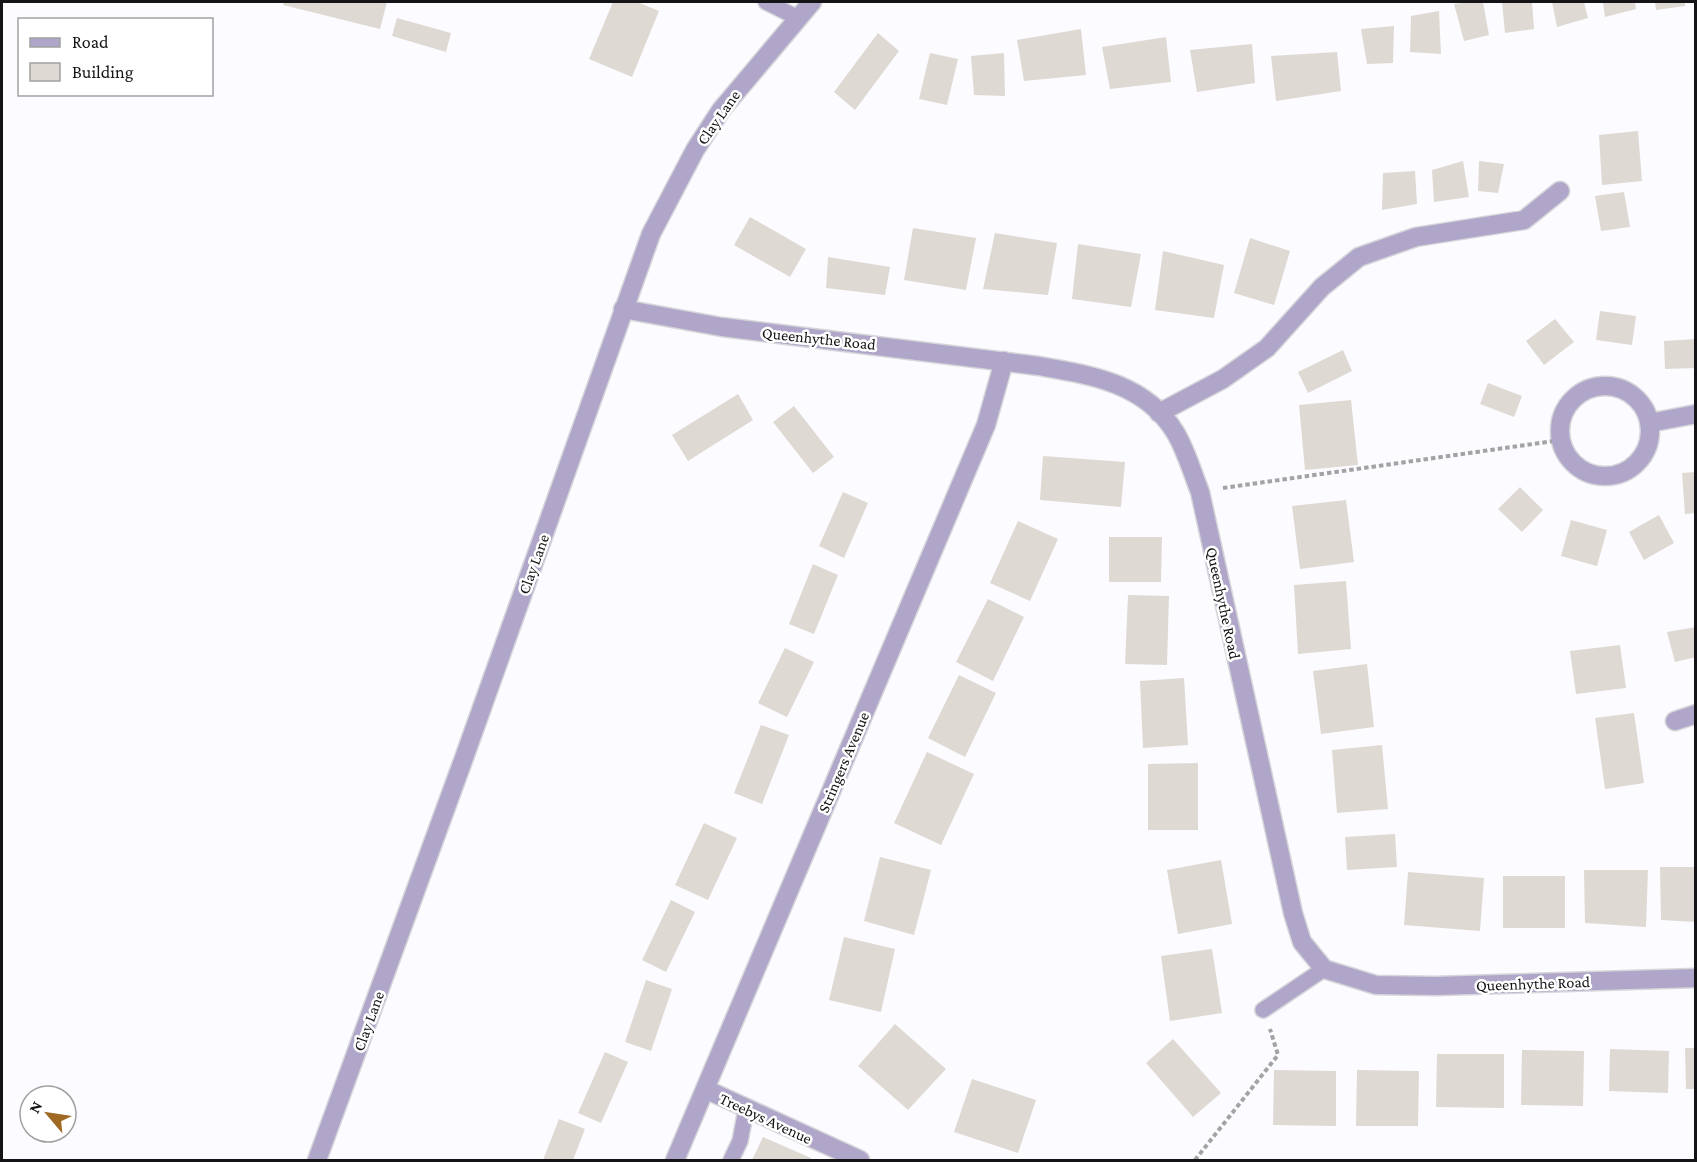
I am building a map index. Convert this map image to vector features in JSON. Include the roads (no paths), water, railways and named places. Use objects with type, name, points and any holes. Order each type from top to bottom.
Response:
[{"type":"street","name":"Clay Lane","points":[[317,1161],[651,234],[695,150],[740,86],[812,2]]},
{"type":"street","points":[[1159,413],[1223,379],[1267,348],[1322,287],[1359,257],[1416,237],[1524,220],[1560,190]]},
{"type":"street","name":"Queenhythe Road","points":[[623,309],[722,327],[1004,361],[1090,374],[1114,381],[1132,390],[1159,413],[1176,433],[1200,492],[1293,913],[1302,942],[1324,969],[1376,985],[1435,986],[1695,978]]},
{"type":"street","name":"Stringers Avenue","points":[[675,1161],[986,425],[1004,361]]},
{"type":"street","points":[[1602,386],[1624,391],[1637,400],[1649,423],[1650,439],[1642,457],[1631,468],[1613,476],[1597,476],[1577,466],[1566,455],[1561,440],[1561,424],[1565,411],[1575,398],[1587,390],[1602,386]]},
{"type":"street","points":[[1649,423],[1695,414]]},
{"type":"street","points":[[1675,721],[1695,714]]},
{"type":"street","name":"Treebys Avenue","points":[[705,1089],[860,1161]]},
{"type":"lane","points":[[766,2],[798,18]]},
{"type":"lane","points":[[1263,1010],[1324,969]]},
{"type":"lane","points":[[731,1161],[740,1140],[746,1110]]}]
